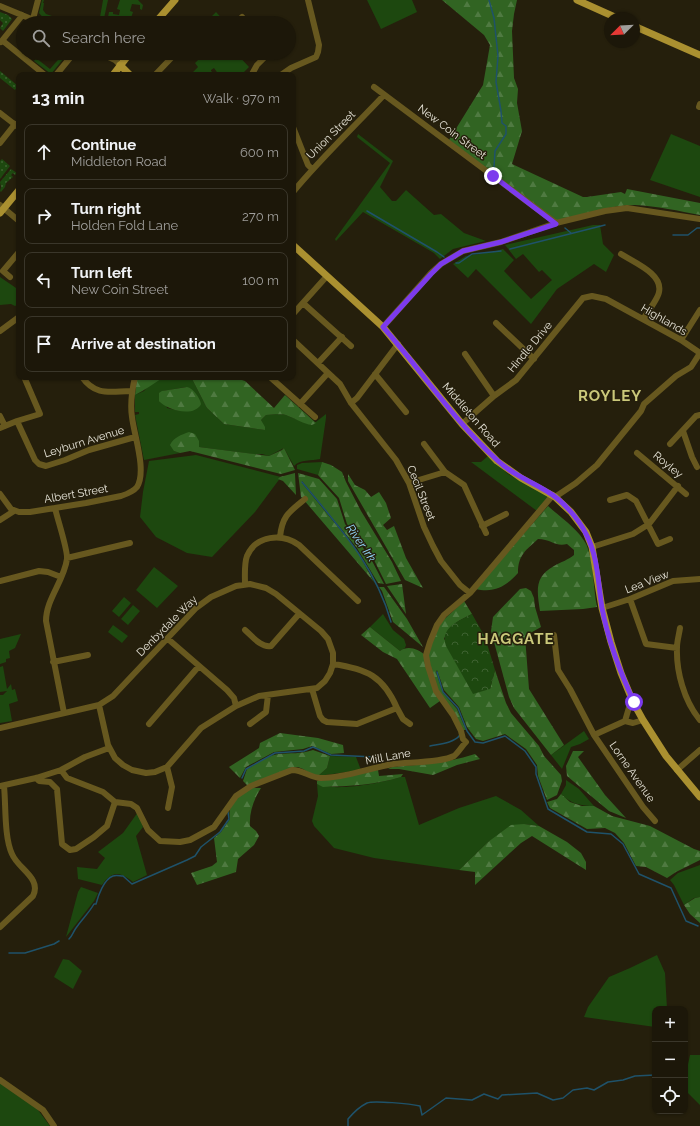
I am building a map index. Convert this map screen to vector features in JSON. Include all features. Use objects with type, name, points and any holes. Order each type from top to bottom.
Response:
[{"type":"main road","points":[[161,16],[175,0]]},
{"type":"main road","points":[[578,0],[604,12]]},
{"type":"main road","points":[[640,29],[700,55]]},
{"type":"main road","points":[[115,72],[125,60]]},
{"type":"main road","points":[[120,66],[127,72]]},
{"type":"main road","points":[[1,209],[16,193]]},
{"type":"main road","name":"Middleton Road","points":[[296,248],[383,327],[462,424],[486,449],[509,470],[554,496],[571,512],[586,532],[592,547],[602,608],[611,642],[619,667],[634,702],[643,720],[677,770],[700,797]]},
{"type":"street","points":[[34,16],[38,0]]},
{"type":"street","points":[[285,72],[316,57],[318,52],[319,46],[308,0]]},
{"type":"street","points":[[0,6],[22,15]]},
{"type":"street","points":[[16,23],[1,42],[16,53]]},
{"type":"street","points":[[25,60],[41,72]]},
{"type":"street","points":[[58,72],[68,60]]},
{"type":"street","points":[[114,60],[120,66]]},
{"type":"street","points":[[158,72],[169,60]]},
{"type":"street","points":[[253,72],[262,60]]},
{"type":"street","name":"New Coin Street","points":[[374,86],[556,224]]},
{"type":"street","name":"Union Street","points":[[296,188],[312,169],[345,137],[384,95]]},
{"type":"street","points":[[0,113],[16,125]]},
{"type":"street","points":[[0,143],[16,127]]},
{"type":"street","points":[[296,135],[308,165],[312,169]]},
{"type":"street","points":[[383,327],[441,264],[463,251],[501,242],[556,224],[605,211],[627,208],[700,219]]},
{"type":"street","points":[[1,209],[16,219]]},
{"type":"street","points":[[622,254],[654,275],[659,282],[659,293],[643,319]]},
{"type":"street","points":[[10,277],[3,271],[16,256]]},
{"type":"street","points":[[296,311],[327,276]]},
{"type":"street","name":"Highlands","points":[[554,496],[576,483],[597,465],[641,411],[644,404],[676,376],[691,367],[700,353],[681,340],[606,299],[592,296]]},
{"type":"street","name":"Hindle Drive","points":[[462,424],[494,396],[516,380],[583,298],[592,296]]},
{"type":"street","points":[[303,303],[351,346]]},
{"type":"street","points":[[681,340],[700,310]]},
{"type":"street","points":[[0,331],[16,319]]},
{"type":"street","points":[[496,324],[534,359]]},
{"type":"street","points":[[318,363],[342,337]]},
{"type":"street","name":"Cecil Street","points":[[296,343],[340,384],[350,403],[396,460],[409,483],[432,546],[441,561],[460,585],[470,593]]},
{"type":"street","points":[[350,403],[357,398],[398,344]]},
{"type":"street","points":[[465,354],[494,396]]},
{"type":"street","points":[[300,404],[328,372]]},
{"type":"street","points":[[375,374],[406,412]]},
{"type":"street","points":[[0,416],[2,427],[40,414],[25,380]]},
{"type":"street","points":[[84,380],[89,386],[97,390],[132,391]]},
{"type":"street","points":[[134,380],[132,391],[132,416],[135,437]]},
{"type":"street","points":[[273,380],[315,417]]},
{"type":"street","points":[[670,444],[696,416],[700,415]]},
{"type":"street","name":"Leyburn Avenue","points":[[18,421],[35,460],[43,466],[65,460],[89,450],[135,437]]},
{"type":"street","points":[[683,431],[697,467]]},
{"type":"street","name":"Albert Street","points":[[14,511],[25,512],[86,503],[121,496],[131,492],[138,486],[140,480],[140,461],[135,437]]},
{"type":"street","points":[[424,444],[445,472],[464,485],[486,534]]},
{"type":"street","name":"Royley","points":[[637,453],[686,494]]},
{"type":"street","points":[[409,483],[445,472]]},
{"type":"street","points":[[592,547],[632,534],[649,524],[678,486]]},
{"type":"street","points":[[0,494],[8,507],[14,511],[0,520]]},
{"type":"street","points":[[610,500],[627,495],[636,501],[658,544],[670,539]]},
{"type":"street","name":"Mill Lane","points":[[61,770],[67,778],[103,792],[115,802],[131,804],[137,808],[148,830],[160,841],[180,842],[190,840],[214,827],[236,796],[251,786],[292,770],[300,770],[314,778],[325,778],[358,773],[384,766],[440,759],[455,755],[466,742],[463,740],[461,731],[453,716],[436,691],[426,655],[430,642],[437,625],[444,615],[470,593],[554,496]]},
{"type":"street","points":[[280,537],[281,526],[286,514],[305,499]]},
{"type":"street","points":[[55,508],[67,558],[62,577],[46,617],[64,713]]},
{"type":"street","points":[[482,526],[506,514]]},
{"type":"street","points":[[245,584],[246,560],[250,550],[265,539],[280,537],[299,545],[358,601]]},
{"type":"street","points":[[67,558],[130,543]]},
{"type":"street","points":[[0,581],[39,571],[48,572],[62,577]]},
{"type":"street","name":"Lea View","points":[[602,608],[630,599],[673,581],[700,579]]},
{"type":"street","name":"Denbydale Way","points":[[99,705],[113,696],[203,602],[231,588],[245,584],[261,586],[271,591],[321,631],[328,639],[334,653],[333,664]]},
{"type":"street","points":[[630,599],[646,644],[677,648]]},
{"type":"street","points":[[245,630],[263,645],[269,647],[274,644],[299,614]]},
{"type":"street","points":[[680,628],[677,648],[679,676],[689,702],[700,720]]},
{"type":"street","name":"Lorne Avenue","points":[[555,633],[558,670],[594,735],[644,807],[655,820]]},
{"type":"street","points":[[168,639],[227,690],[234,698],[236,706]]},
{"type":"street","points":[[54,662],[88,655]]},
{"type":"street","points":[[0,728],[99,705],[109,748],[118,762],[132,770],[150,773],[160,771],[167,767],[201,728],[236,706],[259,696],[317,688],[325,682],[333,664],[359,669],[375,678],[389,691],[403,720],[410,724]]},
{"type":"street","points":[[149,724],[199,666]]},
{"type":"street","points":[[312,689],[320,716],[327,722],[357,724],[397,708]]},
{"type":"street","points":[[250,724],[266,712],[268,695]]},
{"type":"street","points":[[625,721],[630,704],[634,702]]},
{"type":"street","points":[[594,735],[625,721],[632,723],[643,720]]},
{"type":"street","points":[[0,927],[33,896],[36,890],[35,883],[12,855],[8,838],[2,786],[61,770],[85,757],[109,748]]},
{"type":"street","points":[[677,770],[700,750]]},
{"type":"street","points":[[167,767],[172,787],[168,808]]},
{"type":"street","points":[[36,778],[39,781],[50,782],[57,790],[62,844],[70,850],[76,849],[107,826],[115,802]]},
{"type":"street","points":[[0,839],[8,838]]},
{"type":"street","points":[[0,1080],[10,1085],[43,1110],[54,1126]]},
{"type":"green space","points":[[42,0],[44,0],[43,10],[46,14],[52,16],[42,16],[39,13]]},
{"type":"green space","points":[[103,0],[108,0],[105,16],[100,16]]},
{"type":"green space","points":[[120,0],[138,0],[143,5],[142,10],[140,9],[140,5],[132,4],[130,11],[133,12],[132,16],[108,16],[109,12],[119,15],[120,10],[117,9]]},
{"type":"green space","points":[[367,0],[412,0],[417,12],[381,29]]},
{"type":"green space","points":[[442,0],[517,0],[512,31],[514,78],[518,89],[517,103],[522,131],[512,164],[583,197],[621,192],[625,194],[627,189],[700,203],[700,215],[651,206],[625,205],[595,211],[556,222],[449,140],[483,85],[490,45],[484,35]]},
{"type":"green space","points":[[0,12],[8,15],[12,19],[3,31],[0,28],[3,23],[0,20]]},
{"type":"green space","points":[[216,12],[220,16],[212,16]]},
{"type":"green space","points":[[39,60],[50,69],[58,60],[62,60],[53,72],[48,72],[34,61]]},
{"type":"green space","points":[[198,60],[242,60],[249,67],[244,72],[217,72],[214,68],[211,70],[212,72],[193,72],[198,67],[195,63]]},
{"type":"green space","points":[[0,71],[16,84],[16,89],[15,90],[0,78]]},
{"type":"green space","points":[[358,134],[393,161],[380,187],[392,201],[396,201],[406,190],[434,215],[441,214],[464,233],[486,241],[453,249],[440,259],[434,253],[363,212],[336,241],[335,239],[390,163],[357,137]]},
{"type":"green space","points":[[671,134],[700,146],[700,197],[650,180]]},
{"type":"green space","points":[[2,159],[10,166],[0,179],[0,161]]},
{"type":"green space","points":[[11,169],[16,172],[15,175],[13,173],[11,175],[13,177],[6,183],[1,192],[0,182]]},
{"type":"green space","points":[[593,225],[600,225],[603,244],[614,255],[606,272],[594,264],[557,289],[531,324],[476,269],[468,278],[453,264],[466,256],[503,249],[514,260],[504,271],[531,299],[552,280],[542,270],[539,272],[523,254],[516,259],[505,245]]},
{"type":"green space","points":[[0,277],[16,288],[16,306],[11,304],[0,305]]},
{"type":"green space","points":[[137,380],[159,380],[142,391],[135,395]]},
{"type":"green space","points":[[158,380],[193,380],[207,408],[224,424],[265,430],[261,420],[266,415],[286,415],[312,425],[326,414],[320,459],[299,462],[294,466],[284,448],[269,456],[199,447],[199,441],[174,451],[180,453],[144,460],[135,415],[139,414],[139,412],[135,412],[135,395],[144,391],[149,385]],"holes":[[[186,387],[180,411],[167,408],[163,391]]]},
{"type":"green space","points":[[193,380],[242,380],[245,381],[274,408],[285,395],[316,423],[312,425],[303,423],[286,415],[266,415],[261,420],[265,430],[224,424],[207,408]]},
{"type":"green space","points":[[187,387],[194,391],[201,404],[193,411],[187,412],[174,410],[159,401],[159,393],[162,391]]},
{"type":"green space","points":[[189,432],[195,434],[199,441],[199,447],[269,456],[284,448],[295,470],[281,474],[190,451],[180,453],[174,451],[170,445],[172,442],[178,437]]},
{"type":"green space","points":[[196,455],[281,477],[255,512],[212,557],[187,553],[156,537],[140,517],[149,461]]},
{"type":"green space","points":[[488,456],[508,474],[551,497],[537,511],[471,462],[481,462]]},
{"type":"green space","points":[[322,462],[318,475],[297,469],[297,465],[302,463]]},
{"type":"green space","points":[[322,462],[331,465],[342,472],[361,511],[392,562],[401,581],[386,584],[372,556],[347,524],[339,498],[318,475]]},
{"type":"green space","points":[[295,473],[296,495],[283,481],[278,479],[280,477]]},
{"type":"green space","points":[[298,473],[319,479],[337,499],[345,524],[370,557],[384,584],[378,583],[357,548],[302,481],[302,483],[356,549],[374,582],[301,497]]},
{"type":"green space","points":[[348,474],[355,485],[365,490],[371,497],[379,492],[386,503],[391,518],[383,525],[387,530],[394,526],[406,558],[423,588],[405,580],[348,481]]},
{"type":"green space","points":[[548,506],[575,529],[587,546],[591,560],[597,607],[540,611],[538,585],[543,575],[554,566],[574,555],[574,550],[567,544],[556,544],[542,539],[538,539],[524,553],[519,562],[518,573],[509,582],[499,588],[488,590],[475,589]]},
{"type":"green space","points":[[154,567],[178,586],[157,608],[136,590]]},
{"type":"green space","points":[[402,584],[406,614],[387,586]]},
{"type":"green space","points":[[379,587],[384,587],[407,619],[423,647],[393,622],[382,591]]},
{"type":"green space","points":[[526,588],[531,591],[534,598],[541,627],[525,636],[529,689],[564,745],[551,755],[514,708],[509,697],[491,631],[493,617],[520,589]]},
{"type":"green space","points":[[124,597],[131,603],[119,617],[112,611]]},
{"type":"green space","points":[[464,601],[472,614],[451,627],[444,639],[490,689],[495,670],[511,713],[539,746],[544,756],[561,775],[562,781],[557,795],[547,800],[538,776],[537,765],[526,749],[505,734],[483,741],[476,739],[467,727],[459,707],[444,690],[437,670],[436,672],[443,693],[457,709],[466,730],[462,730],[440,696],[433,678],[428,654],[437,626]]},
{"type":"green space","points":[[133,605],[140,611],[128,625],[121,619]]},
{"type":"green space","points":[[383,614],[393,630],[404,639],[406,645],[405,648],[400,651],[370,627]]},
{"type":"green space","points":[[472,614],[485,637],[495,670],[490,689],[473,694],[446,646],[445,639],[448,629],[456,622]]},
{"type":"green space","points":[[113,625],[128,636],[122,643],[108,632]]},
{"type":"green space","points":[[370,627],[400,651],[406,648],[413,648],[425,655],[440,701],[430,708],[397,659],[383,652],[361,635]]},
{"type":"green space","points":[[21,634],[15,648],[9,651],[10,658],[6,659],[6,662],[0,664],[0,639]]},
{"type":"green space","points":[[3,666],[7,689],[11,684],[12,690],[15,689],[18,701],[9,704],[12,721],[0,723],[0,695],[3,695],[7,691],[0,692],[0,667]]},
{"type":"green space","points":[[584,731],[589,739],[571,747],[562,769],[551,755]]},
{"type":"green space","points":[[280,733],[318,738],[343,745],[344,753],[331,754],[312,746],[303,749],[274,752],[246,767],[240,778],[229,767],[259,748],[260,743]]},
{"type":"green space","points":[[313,750],[330,756],[327,768],[318,776],[298,767],[248,786],[243,781],[247,769],[270,756]]},
{"type":"green space","points":[[573,751],[584,751],[578,757],[605,795],[626,818],[609,811],[567,776],[566,766]]},
{"type":"green space","points":[[475,754],[480,759],[457,765],[433,775],[399,769],[388,769],[392,767],[444,762]]},
{"type":"green space","points":[[330,756],[356,757],[361,770],[318,776],[327,768]]},
{"type":"green space","points":[[378,770],[379,776],[403,774],[401,777],[391,780],[362,785],[323,787],[317,784],[317,781],[319,780]]},
{"type":"green space","points":[[405,777],[419,825],[459,808],[496,796],[521,810],[539,826],[524,824],[488,842],[459,870],[374,858],[334,848],[314,826],[312,821],[318,796],[317,784],[335,787],[358,786]]},
{"type":"green space","points":[[566,780],[579,789],[594,806],[576,804],[561,794],[566,785]]},
{"type":"green space","points":[[250,788],[261,788],[252,806],[250,816],[250,826],[259,836],[254,845],[238,859],[236,872],[197,885],[191,873],[212,866],[217,862],[214,838],[221,832],[230,819],[230,809],[232,805]]},
{"type":"green space","points":[[561,794],[570,802],[582,806],[594,806],[612,816],[650,826],[700,851],[700,860],[667,878],[646,867],[636,866],[624,843],[615,833],[605,828],[587,829],[550,808],[547,802],[557,799]]},
{"type":"green space","points":[[138,812],[143,827],[136,836],[147,875],[133,882],[120,874],[116,874],[109,877],[102,885],[78,879],[77,867],[97,869],[105,858],[98,852],[123,833]]},
{"type":"green space","points":[[524,824],[539,826],[567,842],[581,853],[586,862],[586,870],[532,836],[521,843],[475,885],[475,872],[459,870],[488,842],[511,825]]},
{"type":"green space","points":[[700,865],[700,897],[694,898],[684,905],[670,880],[678,873]]},
{"type":"green space","points":[[81,887],[98,893],[94,901],[66,937],[78,892]]},
{"type":"green space","points":[[700,897],[700,923],[690,914],[684,905],[695,898]]},
{"type":"green space","points":[[657,955],[665,973],[667,1006],[652,1006],[652,1027],[584,1017],[588,1007],[609,977]]},
{"type":"green space","points":[[63,959],[69,960],[82,971],[73,989],[54,977]]},
{"type":"green space","points":[[690,1055],[700,1055],[700,1105],[688,1093],[688,1064]]},
{"type":"green space","points":[[0,1081],[35,1106],[50,1126],[0,1126]]},
{"type":"waterway","points":[[489,0],[494,18],[498,56],[496,82],[502,123],[506,126],[506,134],[495,151],[494,167]]},
{"type":"waterway","points":[[367,211],[444,257]]},
{"type":"waterway","points":[[510,249],[605,225]]},
{"type":"waterway","points":[[565,228],[571,233]]},
{"type":"waterway","points":[[673,235],[688,235],[697,228],[700,228]]},
{"type":"waterway","points":[[456,263],[459,263],[472,254],[501,251]]},
{"type":"waterway","name":"River Irk","points":[[302,482],[342,531],[366,565],[376,582],[391,622]]},
{"type":"waterway","name":"River Irk","points":[[437,672],[443,692],[458,708],[467,731],[475,742],[483,743],[505,736],[525,751],[536,767],[536,774],[548,809],[587,832],[611,834],[623,844],[639,874],[671,888],[686,921],[698,926]]},
{"type":"waterway","points":[[430,746],[454,740],[460,735]]},
{"type":"waterway","points":[[242,778],[246,769],[275,753],[304,751],[313,747],[331,755],[375,757]]},
{"type":"waterway","points":[[69,939],[94,904],[96,904],[102,888],[110,878],[114,876],[123,876],[132,884],[195,856],[201,847],[220,832],[229,819],[228,812]]},
{"type":"waterway","points":[[9,953],[25,953],[59,941]]},
{"type":"waterway","points":[[348,1126],[348,1119],[356,1110],[371,1102],[420,1106],[422,1115],[446,1098],[472,1100],[484,1094],[498,1099],[502,1095],[537,1093],[553,1100],[563,1098],[573,1090],[587,1088],[594,1090],[608,1082],[623,1080],[635,1076],[652,1075]]},
{"type":"district","name":"ROYLEY","points":[[610,396]]},
{"type":"district","name":"HAGGATE","points":[[516,639]]},
{"type":"route","points":[[493,176],[556,224],[501,242],[463,251],[441,264],[383,327],[462,424],[497,461],[521,478],[556,497],[571,512],[586,532],[592,547],[602,608],[611,642],[621,673],[634,702]]}]
